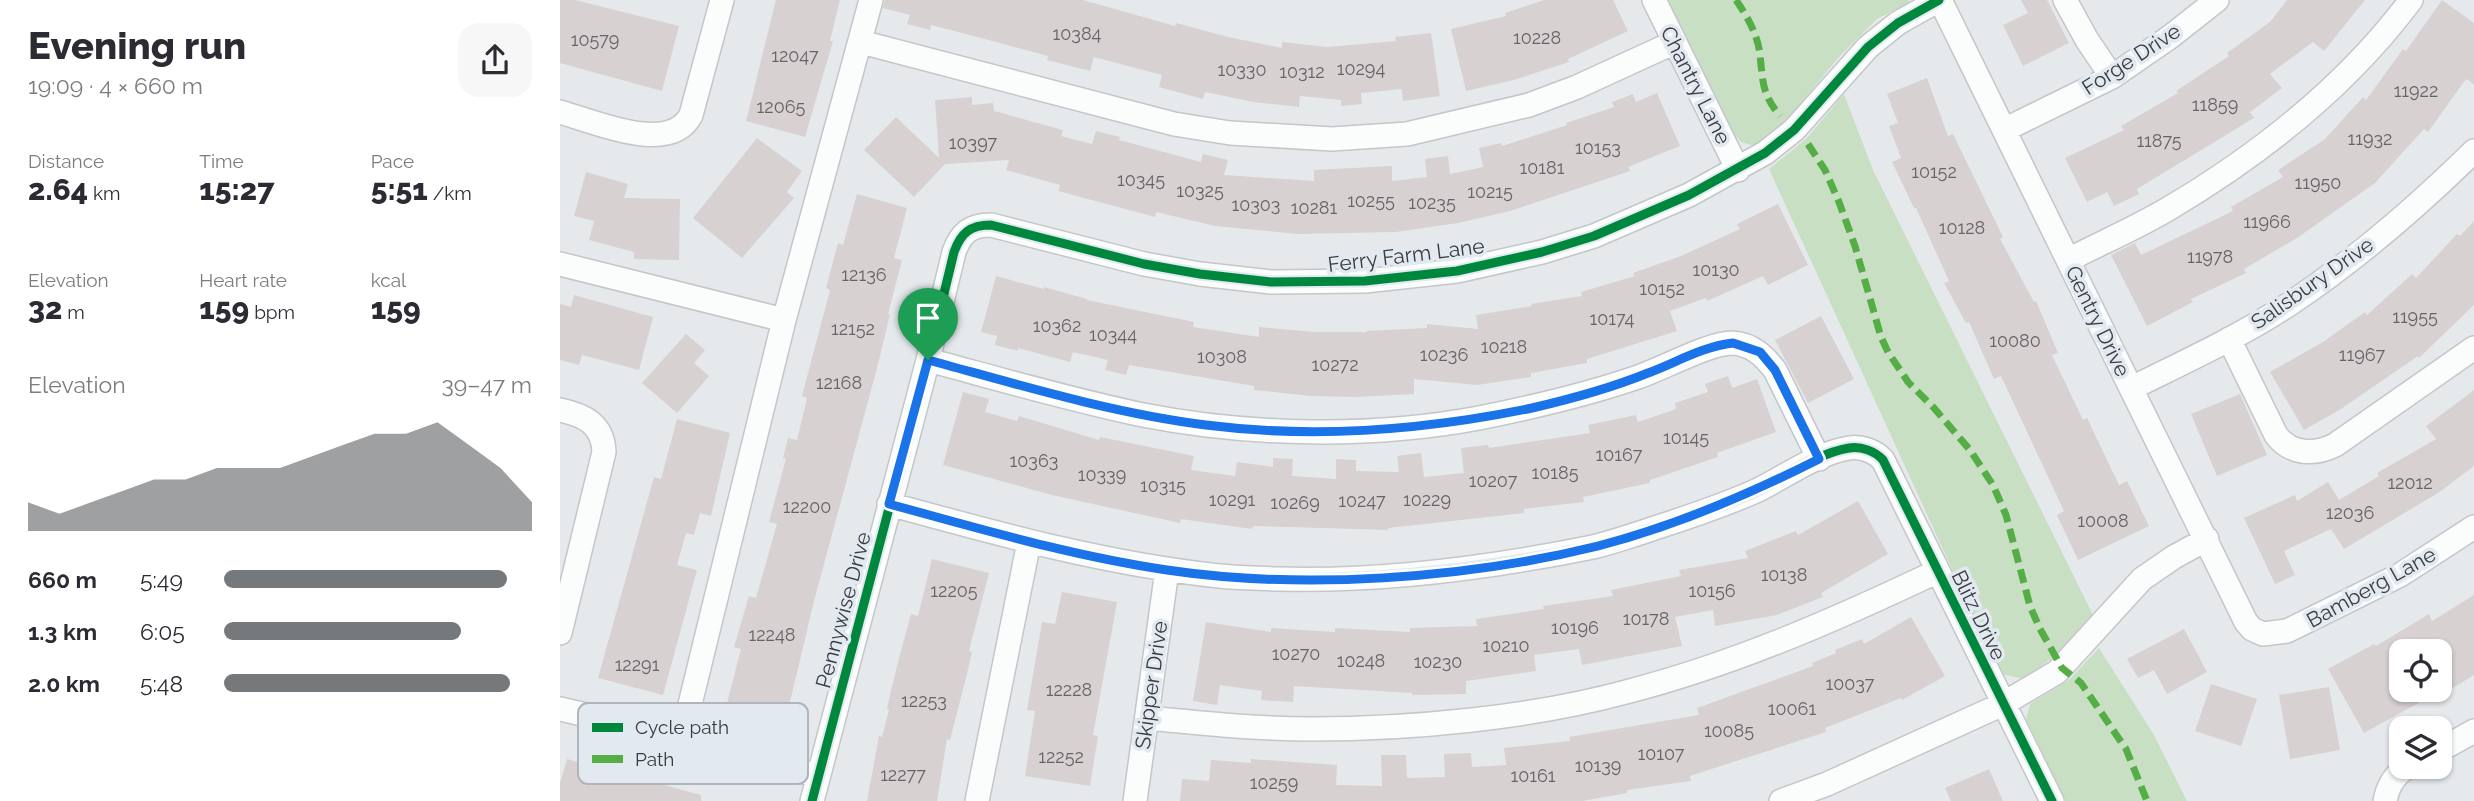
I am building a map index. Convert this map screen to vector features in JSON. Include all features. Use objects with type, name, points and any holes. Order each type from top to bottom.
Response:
[{"type":"street","points":[[690,703],[783,320],[871,0]]},
{"type":"street","name":"Chantry Lane","points":[[1654,0],[1738,170]]},
{"type":"street","name":"Gentry Drive","points":[[1940,0],[2246,622],[2252,629],[2263,634]]},
{"type":"street","name":"Ferry Farm Lane","points":[[969,228],[991,225],[1144,264],[1199,274],[1271,282],[1364,281],[1457,271],[1542,252],[1594,236],[1689,195],[1738,170],[1786,138],[1868,47],[1898,23],[1940,0]]},
{"type":"street","points":[[2065,0],[2112,77]]},
{"type":"street","name":"Forge Drive","points":[[2004,130],[2112,77],[2217,0]]},
{"type":"street","points":[[2068,260],[2167,209],[2245,160],[2312,108],[2376,43],[2411,0]]},
{"type":"street","points":[[560,111],[632,133],[651,135],[676,132],[687,124],[691,115],[715,1]]},
{"type":"street","points":[[861,42],[1174,124],[1230,133],[1332,139],[1407,134],[1529,105],[1577,87],[1675,42]]},
{"type":"street","name":"Salisbury Drive","points":[[2132,388],[2229,339],[2286,306],[2331,275],[2399,222],[2474,151]]},
{"type":"street","name":"Pennywise Drive","points":[[812,801],[954,252],[958,241],[969,228]]},
{"type":"street","points":[[560,264],[783,320]]},
{"type":"street","points":[[2229,339],[2276,435],[2287,446],[2305,452],[2326,450],[2335,445],[2474,348]]},
{"type":"street","points":[[889,504],[1028,542],[1167,570],[1223,577],[1372,579],[1500,565],[1598,546],[1689,517],[1756,491],[1819,459],[1775,370],[1760,352],[1733,343],[1712,348],[1618,384],[1532,408],[1447,424],[1340,431],[1238,428],[1145,415],[928,360]]},
{"type":"street","points":[[560,410],[586,418],[599,430],[604,452],[568,566],[560,633]]},
{"type":"street","name":"Blitz Drive","points":[[1819,459],[1847,449],[1859,448],[1883,460],[2052,801]]},
{"type":"street","name":"Bamberg Lane","points":[[2263,634],[2278,634],[2295,628],[2400,575],[2474,527]]},
{"type":"street","points":[[1781,801],[1827,784],[2003,704],[2057,672],[2142,579],[2174,556],[2207,539]]},
{"type":"street","points":[[976,801],[1028,542]]},
{"type":"street","name":"Skipper Drive","points":[[1135,801],[1167,570]]},
{"type":"street","points":[[1147,718],[1261,728],[1310,729],[1385,727],[1526,712],[1626,692],[1741,657],[1817,627],[1938,571]]},
{"type":"street","points":[[560,709],[578,713]]},
{"type":"street","points":[[2452,743],[2474,731]]},
{"type":"street","points":[[808,773],[818,776]]},
{"type":"street","points":[[2385,801],[2393,779]]},
{"type":"green space","points":[[1668,0],[1909,0],[1877,19],[1838,58],[1768,140],[1755,146],[1741,142],[1733,132]]},
{"type":"green space","points":[[1844,94],[1873,170],[2093,615],[2065,648],[2024,679],[2000,674],[1769,169],[1806,139]]},
{"type":"green space","points":[[2099,648],[2154,735],[2187,801],[2066,801],[2026,719],[2030,704],[2069,680]]},
{"type":"building","points":[[560,0],[575,0],[679,26],[662,91],[560,63]]},
{"type":"building","points":[[776,0],[840,0],[830,41],[833,41],[805,137],[746,121]]},
{"type":"building","points":[[885,0],[1083,0],[1175,26],[1176,23],[1282,48],[1282,42],[1327,47],[1396,41],[1395,37],[1431,33],[1440,96],[1403,101],[1402,89],[1361,93],[1362,104],[1341,106],[1341,100],[1300,96],[1299,107],[1253,102],[1205,92],[1203,99],[1159,87],[1162,75],[1094,57],[1090,71],[1047,60],[1048,56],[931,25],[930,30],[907,24],[910,15],[883,8]]},
{"type":"building","points":[[1544,0],[1613,0],[1628,31],[1568,59],[1569,62],[1514,80],[1466,91],[1451,29],[1506,16],[1505,13]]},
{"type":"building","points":[[2021,0],[2047,0],[2069,43],[2023,66],[2003,25],[2028,13]]},
{"type":"building","points":[[2287,0],[2365,0],[2324,51],[2313,42],[2270,74],[2282,88],[2250,112],[2254,118],[2137,189],[2139,194],[2114,206],[2107,192],[2087,202],[2065,158],[2124,130],[2121,126],[2178,93],[2176,91],[2229,56],[2227,53],[2270,22]]},
{"type":"building","points":[[2442,0],[2474,23],[2474,84],[2466,79],[2428,132],[2424,129],[2375,183],[2297,238],[2244,269],[2246,273],[2191,299],[2193,302],[2147,326],[2111,255],[2135,243],[2141,255],[2233,211],[2231,207],[2283,177],[2278,170],[2325,139],[2363,97],[2366,100],[2403,49],[2406,51]]},
{"type":"building","points":[[1927,78],[1948,136],[1953,134],[2003,237],[2000,239],[2034,302],[2036,301],[2058,353],[2052,355],[2083,420],[2087,418],[2119,485],[2127,481],[2149,526],[2078,560],[2057,515],[2064,511],[2001,376],[1994,379],[1969,322],[1966,323],[1944,283],[1949,281],[1892,162],[1901,158],[1889,126],[1898,123],[1887,94]]},
{"type":"building","points":[[1657,93],[1680,146],[1628,167],[1630,171],[1510,211],[1458,223],[1396,232],[1298,234],[1215,226],[1156,212],[1155,217],[1058,191],[1060,185],[1006,170],[1009,160],[945,164],[914,197],[864,150],[896,117],[939,158],[935,100],[972,97],[972,105],[993,103],[994,111],[1063,130],[1061,136],[1092,144],[1096,131],[1120,137],[1119,140],[1201,162],[1203,154],[1228,160],[1224,175],[1314,181],[1314,170],[1392,166],[1392,181],[1427,177],[1425,159],[1448,156],[1450,174],[1483,167],[1479,148],[1501,143],[1502,146],[1567,125],[1566,123],[1614,107],[1612,102],[1633,94],[1636,102]]},
{"type":"building","points":[[757,138],[802,171],[787,192],[794,198],[742,258],[693,218]]},
{"type":"building","points":[[586,172],[628,184],[624,198],[680,199],[679,260],[634,259],[634,252],[589,240],[594,221],[574,216]]},
{"type":"building","points":[[857,194],[907,208],[894,258],[902,260],[890,314],[790,703],[727,703],[741,649],[734,647],[749,596],[756,598],[777,524],[769,522],[786,459],[783,458],[788,438],[797,440],[807,398],[802,396],[830,290],[826,288],[838,243],[843,245]]},
{"type":"building","points":[[1778,204],[1808,265],[1768,285],[1763,276],[1707,301],[1706,298],[1670,311],[1677,331],[1587,359],[1587,363],[1531,373],[1531,377],[1477,385],[1414,379],[1414,394],[1312,396],[1254,390],[1254,386],[1129,365],[1126,375],[1105,370],[1108,360],[1073,352],[1070,362],[1018,348],[1018,351],[995,345],[997,336],[981,332],[996,276],[1087,300],[1194,322],[1193,327],[1259,337],[1259,327],[1314,332],[1367,332],[1427,328],[1427,324],[1478,329],[1476,315],[1582,296],[1581,292],[1635,276],[1633,273],[1681,256],[1740,229],[1737,224]]},
{"type":"building","points":[[2474,221],[2474,305],[2419,358],[2418,356],[2341,409],[2304,430],[2270,372],[2323,342],[2365,312],[2367,315],[2412,274],[2416,278],[2457,234],[2460,236]]},
{"type":"building","points":[[574,295],[653,317],[639,370],[582,355],[579,365],[560,360],[560,304],[571,307]]},
{"type":"building","points":[[1821,316],[1854,379],[1808,403],[1775,340]]},
{"type":"building","points":[[686,334],[705,350],[694,363],[709,376],[677,413],[642,383]]},
{"type":"building","points":[[1728,376],[1732,388],[1757,379],[1776,432],[1717,453],[1718,457],[1650,480],[1650,483],[1583,497],[1584,502],[1524,509],[1524,513],[1388,530],[1253,526],[1252,529],[1181,519],[1180,523],[1052,495],[943,465],[963,392],[989,399],[985,412],[1017,421],[1019,416],[1099,440],[1100,437],[1194,456],[1191,470],[1235,476],[1237,462],[1273,467],[1273,458],[1293,459],[1292,476],[1336,479],[1336,459],[1356,460],[1356,471],[1399,472],[1397,456],[1421,453],[1424,477],[1464,473],[1461,448],[1488,445],[1489,448],[1590,433],[1588,425],[1636,415],[1638,422],[1676,409],[1675,403],[1708,392],[1705,384]]},
{"type":"building","points":[[2474,390],[2474,466],[2438,493],[2344,549],[2331,529],[2284,551],[2295,575],[2275,584],[2244,518],[2295,495],[2297,501],[2328,482],[2339,500],[2379,476],[2377,473],[2436,439],[2426,426]]},
{"type":"building","points":[[2240,394],[2267,455],[2217,476],[2191,414]]},
{"type":"building","points":[[677,419],[730,433],[711,516],[700,513],[694,535],[686,533],[677,565],[697,570],[663,695],[598,678],[654,477],[661,479]]},
{"type":"building","points":[[1858,501],[1888,554],[1821,593],[1823,597],[1777,615],[1715,626],[1713,610],[1675,617],[1682,646],[1582,665],[1579,649],[1534,655],[1536,671],[1466,681],[1466,694],[1412,695],[1294,686],[1293,702],[1261,700],[1262,691],[1220,685],[1217,705],[1193,701],[1206,622],[1271,632],[1271,628],[1335,632],[1335,628],[1410,632],[1410,628],[1477,626],[1476,619],[1613,596],[1611,590],[1681,576],[1679,570],[1748,558],[1745,551],[1796,531],[1798,535]]},
{"type":"building","points":[[932,559],[989,573],[969,651],[972,652],[965,682],[950,740],[947,739],[937,801],[867,801],[879,736],[882,737],[889,710],[887,708],[897,666],[911,614],[918,616]]},
{"type":"building","points":[[1062,592],[1117,602],[1093,735],[1098,736],[1090,786],[1025,776],[1035,711],[1027,710],[1042,622],[1055,624]]},
{"type":"building","points":[[2474,595],[2474,675],[2452,689],[2452,639],[2389,639],[2389,702],[2420,702],[2395,716],[2389,716],[2389,719],[2364,733],[2328,669],[2374,644],[2376,646],[2429,614],[2432,621]]},
{"type":"building","points":[[1911,617],[1945,676],[1902,700],[1901,698],[1825,728],[1826,732],[1690,776],[1691,781],[1627,790],[1627,793],[1582,801],[1180,801],[1182,779],[1209,781],[1211,760],[1251,763],[1251,759],[1337,765],[1336,785],[1382,786],[1381,755],[1406,755],[1407,778],[1445,777],[1444,754],[1471,753],[1472,767],[1506,765],[1504,748],[1570,741],[1569,737],[1699,715],[1697,708],[1813,666],[1812,663],[1836,653],[1835,650],[1862,639],[1864,644]]},
{"type":"building","points":[[2184,629],[2207,672],[2167,694],[2154,670],[2138,678],[2127,659]]},
{"type":"building","points":[[2211,684],[2257,699],[2241,746],[2195,731]]},
{"type":"building","points":[[2329,687],[2340,750],[2290,759],[2279,695]]},
{"type":"building","points":[[567,759],[578,762],[578,784],[660,784],[701,795],[701,801],[560,801],[560,783]]},
{"type":"building","points":[[1989,769],[2003,801],[1951,801],[1945,788]]},
{"type":"marked path","points":[[1736,0],[1754,33],[1759,48],[1764,88],[1780,116]]},
{"type":"marked path","points":[[1808,144],[1825,170],[1839,202],[1888,352],[1908,382],[1970,450],[1993,485],[2006,515],[2030,606],[2040,629],[2062,668],[2081,683],[2126,749],[2147,801]]},
{"type":"cycle path","points":[[812,801],[954,252],[967,231],[991,225],[1144,264],[1271,282],[1365,281],[1457,271],[1542,252],[1594,236],[1689,195],[1765,153],[1794,130],[1868,47],[1898,23],[1939,0]]},
{"type":"cycle path","points":[[889,504],[1052,547],[1177,571],[1248,578],[1397,576],[1476,567],[1599,545],[1730,502],[1826,455],[1849,448],[1863,449],[1883,460],[2052,801]]},
{"type":"route","points":[[1733,343],[1760,352],[1775,370],[1819,459],[1756,491],[1689,517],[1598,546],[1500,565],[1372,579],[1223,577],[1108,560],[1028,542],[889,504],[928,360],[1093,404],[1145,415],[1238,428],[1340,431],[1447,424],[1532,408],[1618,384],[1712,348],[1733,343]]}]
